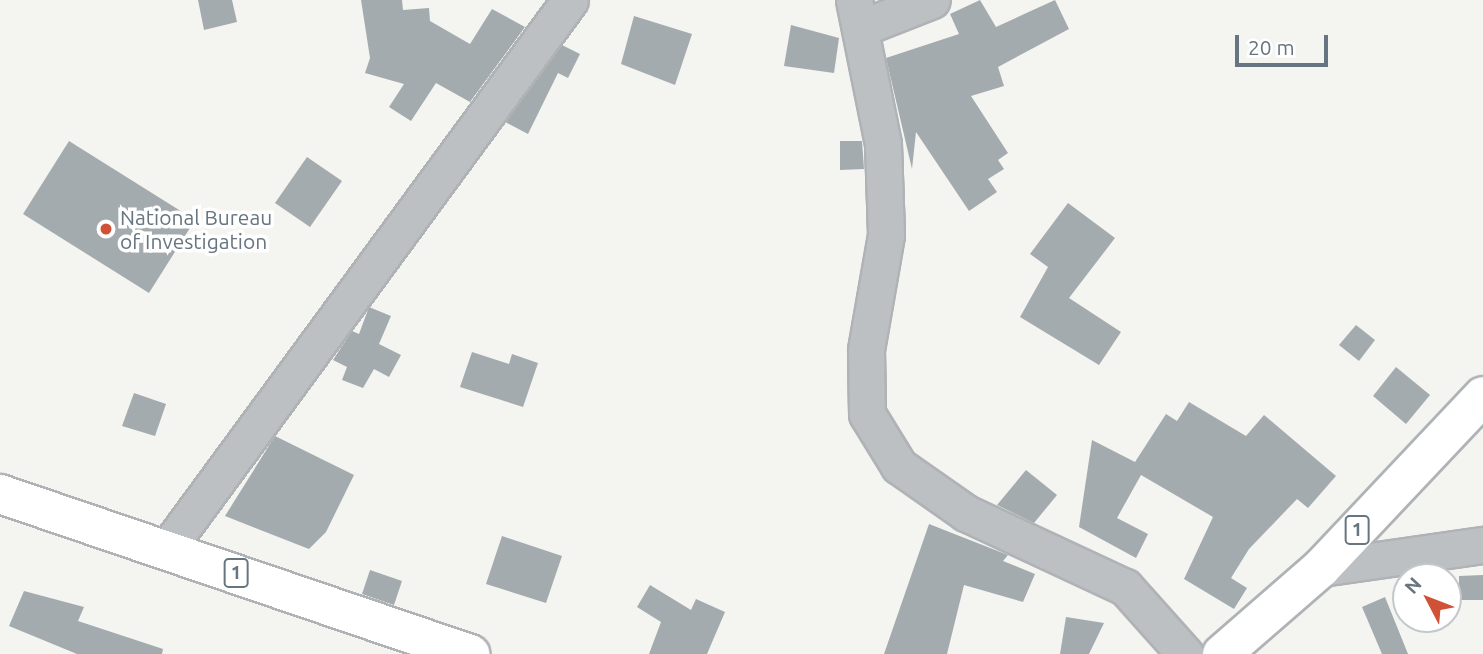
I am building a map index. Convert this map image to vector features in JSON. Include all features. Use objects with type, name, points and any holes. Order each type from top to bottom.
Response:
[{"type":"highway","name":"1","points":[[1222,654],[1321,568],[1483,396]]},
{"type":"highway","name":"1","points":[[0,494],[471,654]]},
{"type":"street","points":[[166,550],[570,0]]},
{"type":"street","points":[[932,0],[857,14],[883,144],[886,235],[866,350],[867,414],[899,466],[966,513],[1125,587],[1185,654]]},
{"type":"street","points":[[1321,568],[1483,545]]},
{"type":"building","points":[[198,0],[232,0],[237,22],[204,30]]},
{"type":"building","points":[[361,0],[402,0],[403,10],[429,8],[430,21],[470,44],[492,9],[525,27],[470,102],[436,83],[411,121],[389,107],[404,84],[365,73],[370,58]]},
{"type":"building","points":[[980,0],[996,27],[1055,0],[1069,29],[998,67],[1004,86],[971,96],[1008,153],[998,160],[1004,169],[988,179],[997,192],[969,211],[916,132],[912,169],[886,58],[959,34],[950,14]]},
{"type":"building","points":[[634,16],[692,34],[675,85],[621,64]]},
{"type":"building","points":[[791,25],[839,38],[834,73],[784,66]]},
{"type":"building","points":[[562,45],[580,54],[568,78],[558,73],[528,134],[505,122]]},
{"type":"building","points":[[69,141],[195,220],[149,293],[23,214]]},
{"type":"building","points":[[840,141],[862,141],[864,169],[840,170]]},
{"type":"building","points":[[307,157],[342,181],[310,227],[275,203]]},
{"type":"building","points":[[1068,203],[1115,238],[1069,298],[1121,332],[1099,365],[1020,317],[1048,267],[1030,254]]},
{"type":"building","points":[[369,307],[391,316],[379,344],[401,355],[389,377],[374,369],[363,388],[342,380],[347,367],[333,360],[352,331],[359,334]]},
{"type":"building","points":[[1356,325],[1375,340],[1359,361],[1339,345]]},
{"type":"building","points":[[472,352],[509,364],[512,354],[538,363],[523,407],[460,387]]},
{"type":"building","points":[[1396,367],[1430,395],[1406,424],[1373,396]]},
{"type":"building","points":[[134,393],[166,404],[155,436],[122,426]]},
{"type":"building","points":[[1189,402],[1246,436],[1264,415],[1336,476],[1308,508],[1297,499],[1249,549],[1231,578],[1247,588],[1234,609],[1184,579],[1213,517],[1141,475],[1117,518],[1148,534],[1136,558],[1079,527],[1092,440],[1135,462],[1166,414],[1177,421]]},
{"type":"building","points":[[275,436],[354,475],[326,532],[309,549],[225,516]]},
{"type":"building","points":[[1026,470],[1057,495],[1034,523],[997,505]]},
{"type":"building","points":[[929,524],[1008,555],[1003,561],[1035,574],[1023,602],[964,585],[947,654],[884,654]]},
{"type":"building","points":[[502,536],[562,556],[546,603],[486,584]]},
{"type":"building","points":[[370,570],[402,581],[394,605],[362,594]]},
{"type":"building","points":[[1483,575],[1483,600],[1462,600],[1462,576]]},
{"type":"building","points":[[650,585],[691,610],[696,599],[725,612],[707,654],[649,654],[661,622],[637,607]]},
{"type":"building","points":[[24,591],[84,607],[78,621],[163,649],[162,654],[77,654],[9,626]]},
{"type":"building","points":[[1385,597],[1392,614],[1392,633],[1400,633],[1408,654],[1382,654],[1362,607]]},
{"type":"building","points":[[1066,617],[1104,623],[1089,654],[1060,654]]},
{"type":"place","name":"National Bureau of Investigation","points":[[106,229]]}]
